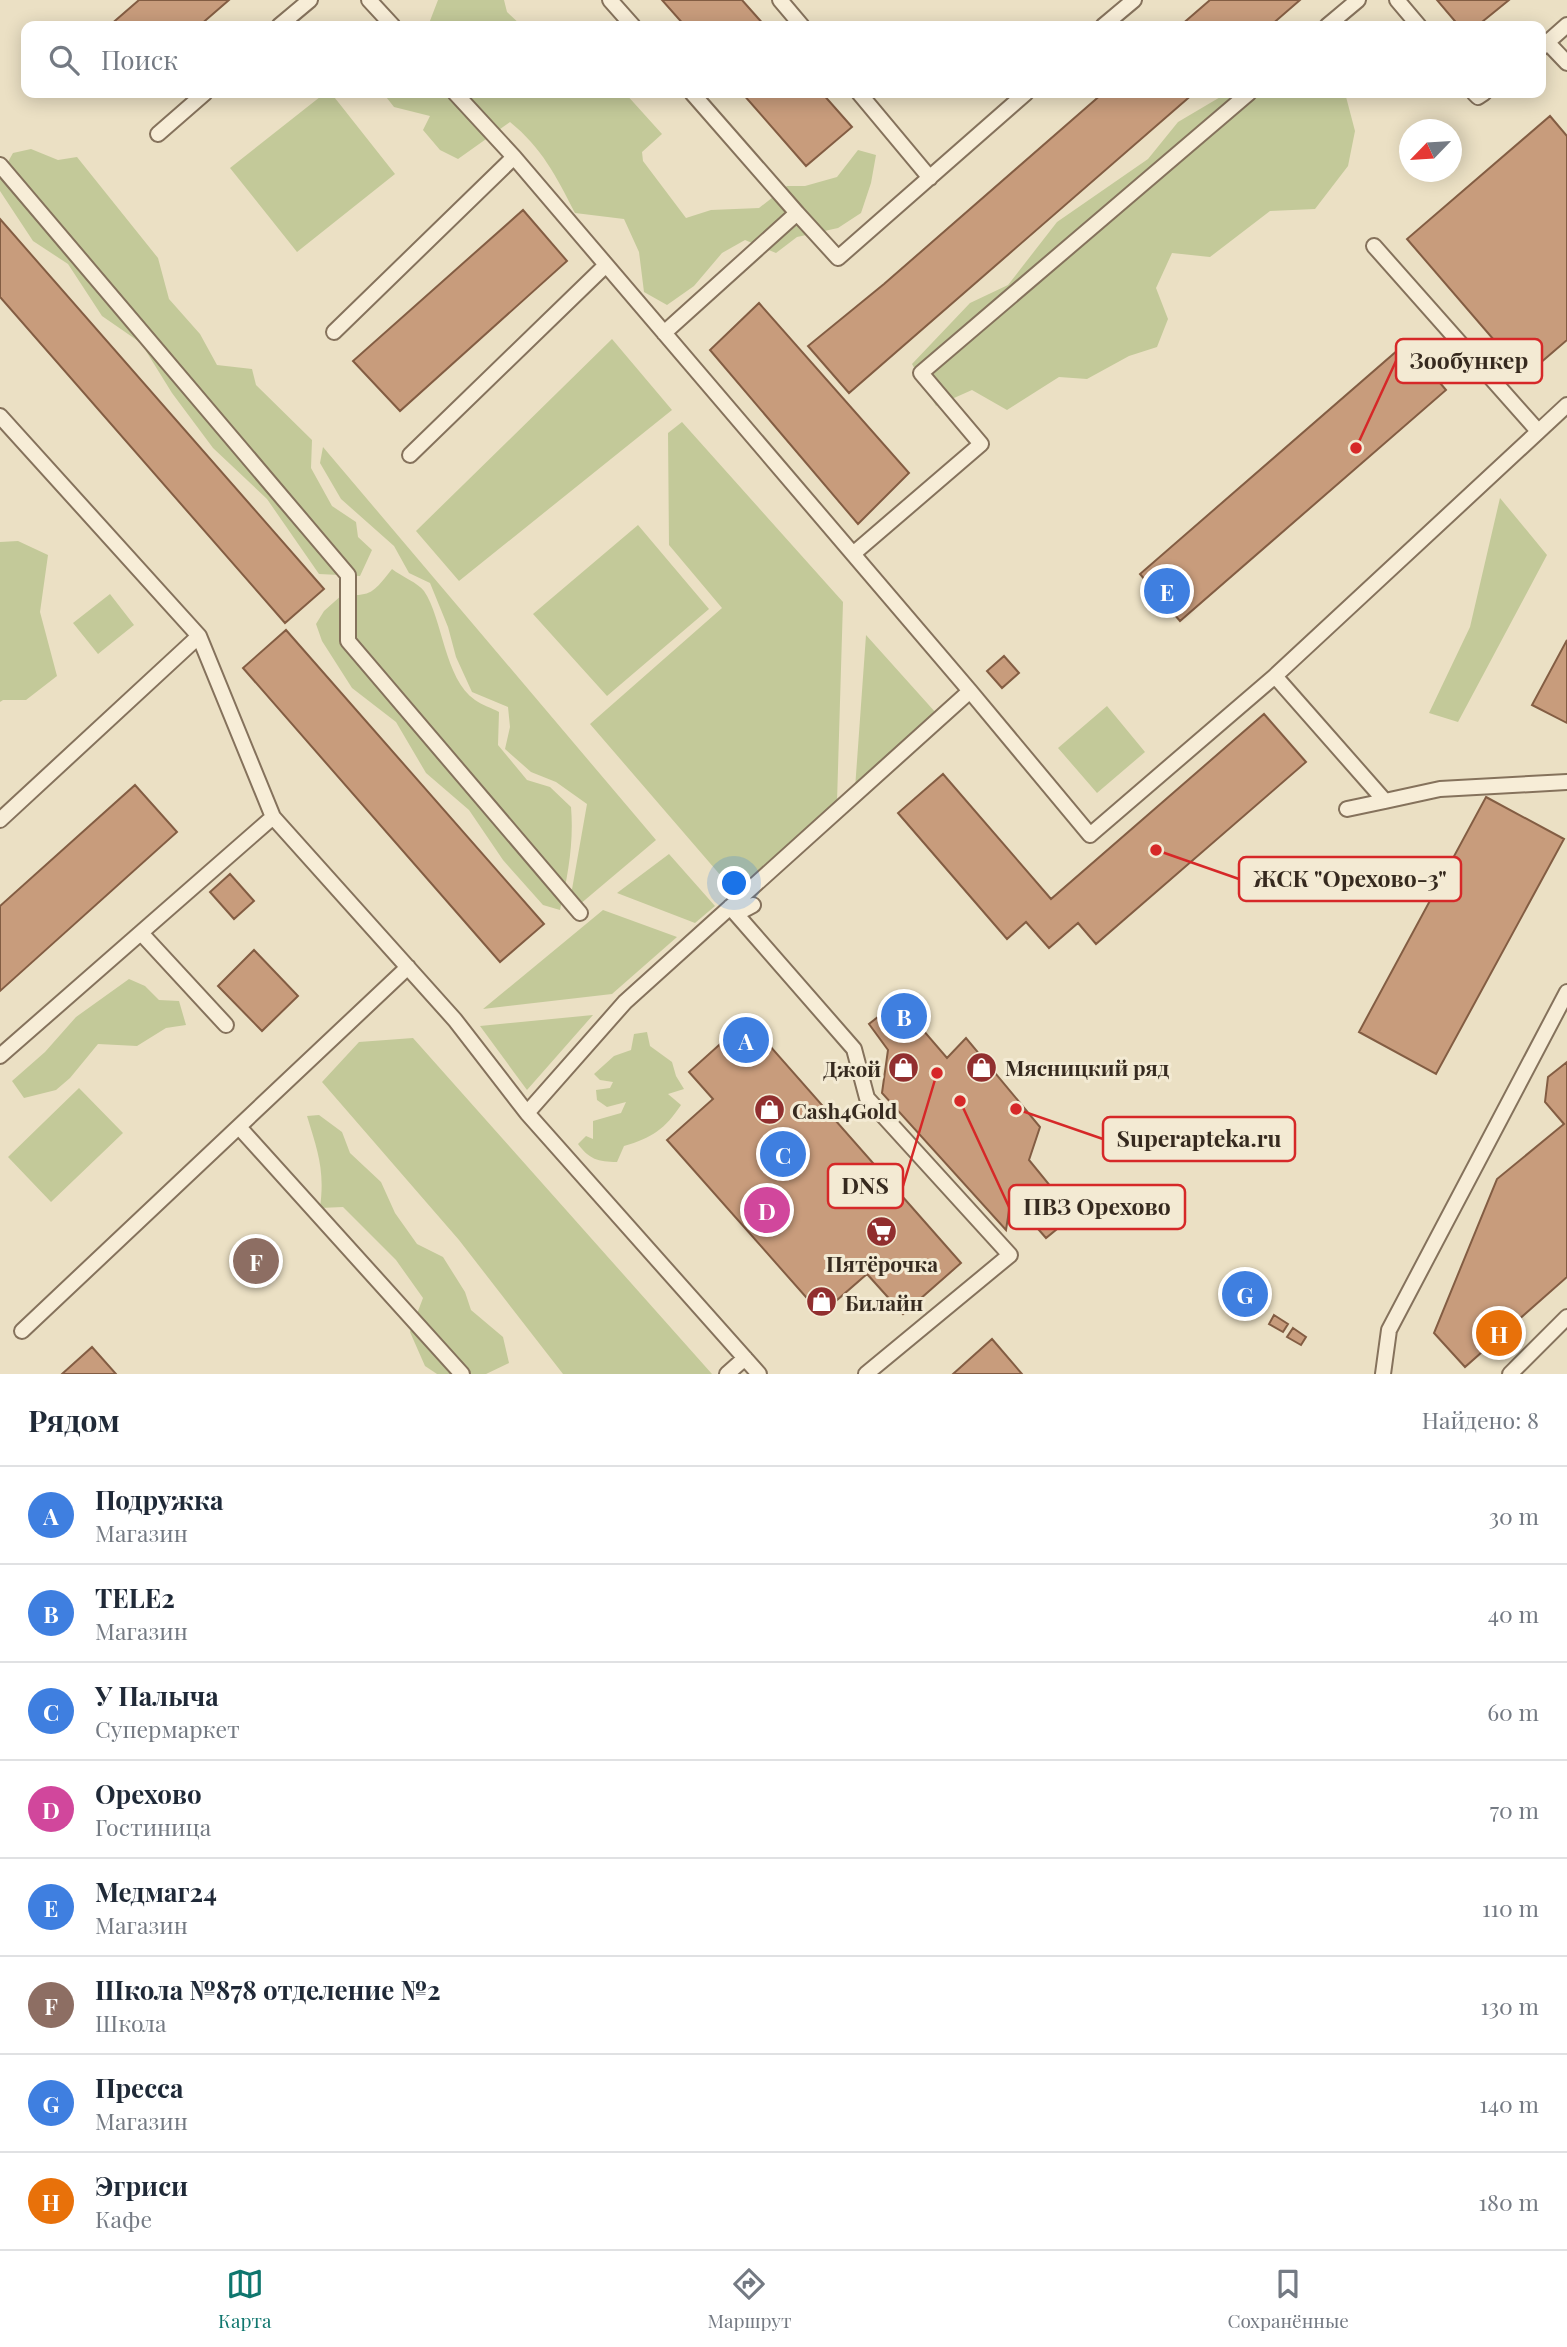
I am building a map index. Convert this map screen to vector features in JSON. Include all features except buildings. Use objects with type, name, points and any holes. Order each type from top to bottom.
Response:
[{"type":"lane","points":[[285,21],[310,0]]},
{"type":"lane","points":[[369,0],[388,21]]},
{"type":"lane","points":[[610,0],[629,21]]},
{"type":"lane","points":[[780,0],[798,21]]},
{"type":"lane","points":[[1109,21],[1134,0]]},
{"type":"lane","points":[[1333,21],[1358,0]]},
{"type":"lane","points":[[1397,0],[1415,21]]},
{"type":"lane","points":[[1546,43],[1567,25]]},
{"type":"lane","points":[[1546,47],[1567,63]]},
{"type":"lane","points":[[158,134],[199,98]]},
{"type":"lane","points":[[460,98],[514,157],[1090,835],[1275,676],[1413,546],[1499,471],[1513,453],[1567,405]]},
{"type":"lane","points":[[696,98],[838,258],[1020,98]]},
{"type":"lane","points":[[863,98],[930,178]]},
{"type":"lane","points":[[853,554],[981,444],[921,373],[1243,98]]},
{"type":"lane","points":[[334,332],[514,157]]},
{"type":"lane","points":[[0,165],[348,575],[348,641],[580,913]]},
{"type":"lane","points":[[664,333],[797,213]]},
{"type":"lane","points":[[1374,246],[1538,431]]},
{"type":"lane","points":[[410,455],[606,265]]},
{"type":"lane","points":[[0,416],[199,636],[273,817],[455,1020],[527,1113],[759,1374]]},
{"type":"lane","points":[[0,820],[199,636]]},
{"type":"lane","points":[[1275,676],[1385,801]]},
{"type":"lane","points":[[527,1113],[625,1002],[733,911],[970,691]]},
{"type":"lane","points":[[1347,809],[1440,789],[1567,782]]},
{"type":"lane","points":[[0,1056],[273,817]]},
{"type":"lane","points":[[733,911],[753,905]]},
{"type":"lane","points":[[733,911],[854,1049],[867,1098],[1010,1255],[866,1374]]},
{"type":"lane","points":[[141,933],[226,1024]]},
{"type":"lane","points":[[22,1332],[408,968]]},
{"type":"lane","points":[[1383,1374],[1389,1330],[1567,992]]},
{"type":"lane","points":[[239,1127],[462,1374]]},
{"type":"lane","points":[[1510,1374],[1567,1317]]},
{"type":"lane","points":[[727,1374],[745,1358]]},
{"type":"green space","points":[[438,0],[504,0],[507,12],[517,21],[430,21]]},
{"type":"green space","points":[[319,98],[335,98],[395,174],[297,252],[230,168]]},
{"type":"green space","points":[[387,98],[630,98],[662,134],[642,152],[643,161],[686,218],[711,210],[759,208],[787,186],[805,186],[837,177],[858,150],[876,155],[871,183],[861,213],[838,228],[797,237],[776,253],[745,240],[722,253],[694,286],[667,305],[644,292],[639,252],[624,219],[575,213],[540,152],[510,122],[458,159],[440,150],[423,130],[430,116],[394,107]]},
{"type":"green space","points":[[1219,98],[1346,98],[1355,131],[1348,166],[1315,209],[1270,211],[1210,257],[1172,253],[1156,288],[1168,319],[1157,347],[1129,356],[1087,379],[1059,377],[1007,410],[972,390],[936,406],[912,364],[970,303],[1008,285],[1057,222],[1148,159],[1178,122]]},
{"type":"green space","points":[[31,149],[58,160],[77,157],[158,258],[169,299],[200,334],[217,365],[252,369],[256,385],[312,440],[311,468],[332,506],[356,522],[358,537],[372,550],[360,576],[319,574],[267,499],[213,448],[172,393],[141,343],[102,316],[68,264],[33,241],[0,191],[0,176],[13,153]]},
{"type":"green space","points":[[612,339],[672,410],[459,581],[416,531]]},
{"type":"green space","points":[[682,422],[843,602],[837,802],[734,891],[590,724],[722,608],[669,545],[668,433]]},
{"type":"green space","points":[[323,447],[656,840],[579,905],[571,895],[587,804],[556,782],[531,772],[505,749],[510,727],[508,707],[472,692],[456,657],[448,627],[430,583],[409,573],[394,546],[341,499],[320,463]]},
{"type":"green space","points":[[1500,498],[1547,555],[1458,722],[1429,713],[1470,627]]},
{"type":"green space","points":[[638,525],[709,609],[607,696],[533,614]]},
{"type":"green space","points":[[18,541],[48,555],[40,612],[57,676],[26,700],[0,702],[0,542]]},
{"type":"green space","points":[[392,569],[424,591],[436,617],[450,663],[465,690],[478,702],[499,712],[498,745],[527,780],[550,787],[571,807],[570,859],[560,910],[543,905],[503,860],[469,810],[426,773],[396,722],[352,688],[322,641],[316,624],[324,611],[343,594],[360,595],[372,591]]},
{"type":"green space","points":[[110,594],[134,625],[98,654],[73,623]]},
{"type":"green space","points":[[866,635],[936,713],[855,789]]},
{"type":"green space","points":[[1107,706],[1145,752],[1097,793],[1058,748]]},
{"type":"green space","points":[[669,854],[715,906],[695,923],[617,893]]},
{"type":"green space","points":[[603,910],[677,937],[612,994],[483,1009]]},
{"type":"green space","points":[[129,979],[145,986],[159,1000],[179,1001],[186,1025],[166,1028],[137,1046],[98,1044],[70,1078],[56,1090],[24,1098],[12,1081],[45,1052],[76,1017]]},
{"type":"green space","points":[[593,1015],[527,1090],[480,1026]]},
{"type":"green space","points":[[647,1032],[650,1046],[672,1062],[684,1089],[668,1094],[681,1105],[657,1132],[624,1146],[617,1162],[594,1159],[578,1144],[586,1136],[593,1139],[593,1121],[621,1113],[626,1102],[607,1107],[597,1100],[596,1090],[610,1088],[613,1082],[600,1080],[594,1074],[614,1056],[631,1050],[634,1034]]},
{"type":"green space","points":[[413,1038],[712,1374],[563,1374],[459,1240],[322,1082],[359,1042]]},
{"type":"green space","points":[[79,1088],[123,1133],[51,1202],[8,1157]]},
{"type":"green space","points":[[319,1115],[342,1132],[350,1153],[381,1182],[395,1213],[417,1244],[443,1257],[465,1292],[471,1310],[503,1337],[509,1363],[486,1374],[437,1374],[425,1366],[410,1332],[423,1298],[396,1260],[343,1207],[320,1208],[321,1172],[307,1116]]},
{"type":"place","name":"Зообункер","points":[[1356,448]]},
{"type":"place","name":"Медмаг24","points":[[1167,591]]},
{"type":"place","name":"ЖСК \"Орехово-3\"","points":[[1156,850]]},
{"type":"place","name":"TELE2","points":[[904,1016]]},
{"type":"place","name":"Подружка","points":[[746,1040]]},
{"type":"place","name":"Мясницкий ряд","points":[[982,1067]]},
{"type":"place","name":"Джой","points":[[904,1068]]},
{"type":"place","name":"DNS","points":[[937,1073]]},
{"type":"place","name":"ПВЗ Орехово","points":[[960,1101]]},
{"type":"place","name":"Superapteka.ru","points":[[1016,1109]]},
{"type":"place","name":"Cash4Gold","points":[[769,1110]]},
{"type":"place","name":"У Палыча","points":[[783,1154]]},
{"type":"place","name":"Орехово","points":[[767,1210]]},
{"type":"place","name":"Пятёрочка","points":[[882,1231]]},
{"type":"place","name":"Школа №878 отделение №2","points":[[256,1261]]},
{"type":"place","name":"Пресса","points":[[1245,1294]]},
{"type":"place","name":"Билайн","points":[[822,1302]]},
{"type":"place","name":"Эгриси","points":[[1499,1333]]}]
